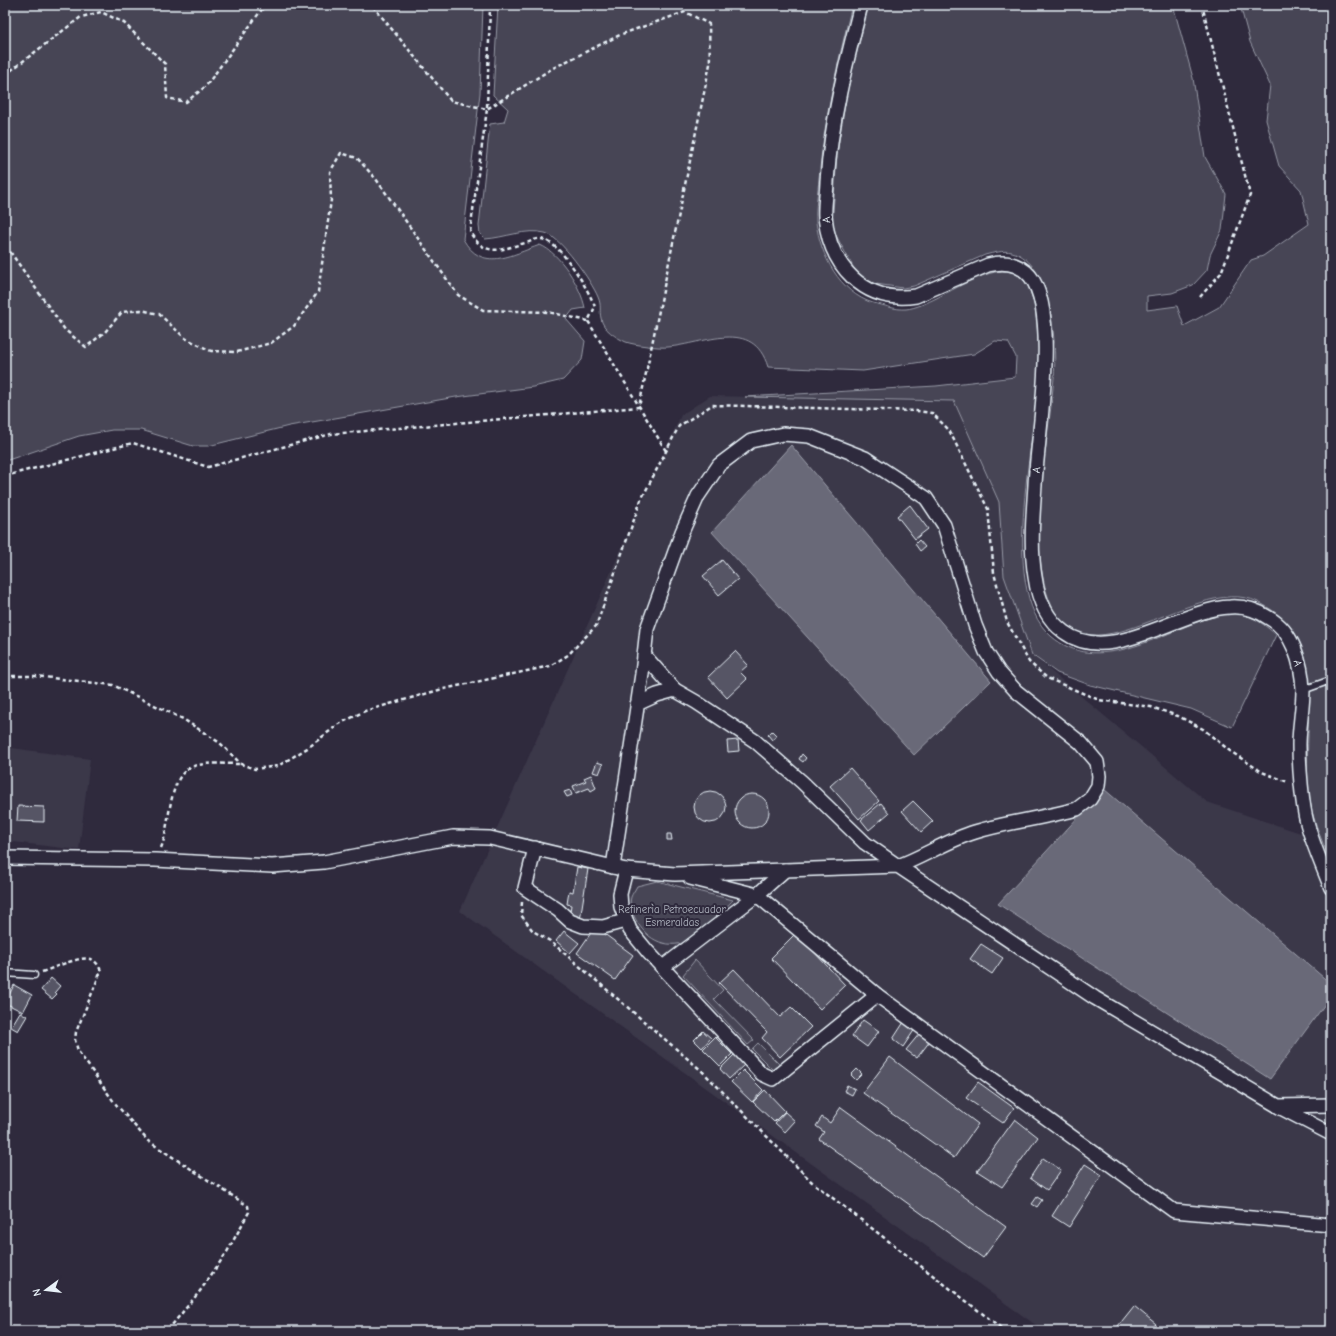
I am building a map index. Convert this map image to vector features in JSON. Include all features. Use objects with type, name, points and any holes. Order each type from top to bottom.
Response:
[{"type":"street","name":"A","points":[[861,5],[840,88],[829,152],[825,215],[830,243],[846,272],[855,281],[867,289],[882,294],[905,298],[916,296],[988,265],[1001,262],[1013,264],[1022,269],[1032,278],[1044,318],[1046,363],[1035,485],[1032,555],[1035,579],[1041,604],[1047,617],[1058,628],[1072,638],[1081,642],[1097,643],[1114,642],[1140,635],[1214,609],[1242,606],[1271,618],[1280,626],[1293,645],[1299,663],[1303,690],[1299,738],[1307,823],[1331,888]]},
{"type":"street","points":[[5,858],[155,860],[272,866],[324,862],[452,837],[490,838],[536,848],[613,867],[626,870],[675,874],[898,866],[916,859],[949,841],[975,832],[1077,809],[1090,799],[1098,786],[1099,776],[1097,762],[1081,744],[1016,691],[999,672],[986,652],[975,625],[944,525],[926,498],[865,458],[809,436],[783,434],[751,441],[719,464],[698,496],[682,532],[647,629],[613,867]]},
{"type":"street","points":[[644,655],[675,690],[755,741],[802,782],[864,842],[898,866],[1095,998],[1278,1106],[1331,1134]]},
{"type":"street","points":[[637,704],[657,695],[675,690]]},
{"type":"street","points":[[536,848],[525,888],[558,910],[570,921],[584,926],[603,927],[625,921]]},
{"type":"street","points":[[626,870],[620,894],[625,921],[630,930],[662,967],[762,1074],[773,1079],[877,995]]},
{"type":"street","points":[[662,967],[757,895],[785,870]]},
{"type":"street","points":[[675,874],[757,895],[877,995],[1174,1211],[1331,1225]]},
{"type":"street","points":[[1278,1106],[1331,1105]]},
{"type":"lane","points":[[1303,690],[1331,680]]},
{"type":"lane","points":[[5,973],[34,975]]},
{"type":"path","points":[[5,75],[81,17],[102,12],[124,23],[165,64],[168,98],[186,102],[206,86],[265,5]]},
{"type":"path","points":[[372,5],[451,101],[487,109],[553,68],[622,34],[685,12],[709,24],[710,64],[639,407]]},
{"type":"path","points":[[490,5],[487,109],[470,232],[475,241],[484,249],[494,251],[540,239],[550,243],[559,250],[591,294],[595,307],[588,321]]},
{"type":"path","points":[[1200,297],[1221,273],[1250,195],[1202,5]]},
{"type":"path","points":[[5,247],[11,253],[65,330],[86,347],[105,332],[122,312],[141,310],[159,314],[185,338],[211,351],[237,352],[271,343],[294,326],[318,292],[331,200],[330,172],[341,153],[357,158],[376,179],[458,295],[483,310],[548,312],[588,321],[666,451]]},
{"type":"path","points":[[155,860],[165,839],[174,789],[180,774],[194,766],[241,764],[255,769],[278,766],[309,747],[339,724],[365,711],[439,690],[550,666],[568,655],[596,626],[641,500],[679,426],[712,405],[932,413],[949,430],[988,509],[994,573],[1007,622],[1029,662],[1047,678],[1098,700],[1151,707],[1178,716],[1203,729],[1230,751],[1262,772],[1303,788]]},
{"type":"path","points":[[5,476],[133,443],[208,467],[331,434],[639,407]]},
{"type":"path","points":[[5,676],[35,676],[113,685],[183,719],[220,743],[241,764]]},
{"type":"path","points":[[525,888],[521,915],[533,931],[550,941],[702,1071],[812,1182],[1005,1331]]},
{"type":"path","points":[[34,975],[74,961],[90,959],[97,963],[101,971],[76,1032],[75,1040],[78,1051],[114,1102],[148,1141],[248,1206],[249,1212],[227,1252],[200,1291],[172,1326],[171,1331]]},
{"type":"shaded area","points":[[710,396],[954,401],[999,502],[1004,576],[1032,655],[1207,802],[1322,840],[1331,862],[1331,1331],[1044,1331],[460,911],[681,415]]},
{"type":"shaded area","points":[[5,747],[90,759],[79,850],[5,841]]},
{"type":"green space","points":[[5,5],[483,5],[480,93],[463,239],[479,256],[488,258],[508,256],[540,245],[555,255],[574,281],[583,300],[585,308],[573,310],[566,319],[585,341],[582,360],[563,380],[533,387],[456,397],[289,426],[208,446],[193,446],[141,430],[112,430],[79,436],[5,461]]},
{"type":"green space","points":[[498,5],[852,5],[828,112],[821,156],[816,222],[818,235],[827,259],[842,282],[851,291],[861,298],[873,303],[898,309],[906,309],[921,305],[976,278],[994,272],[1010,272],[1023,279],[1032,297],[1034,305],[1039,363],[1024,507],[1023,546],[1026,583],[1034,613],[1051,636],[1069,647],[1088,652],[1108,652],[1128,648],[1148,642],[1206,619],[1222,615],[1239,614],[1249,616],[1264,625],[1276,635],[1232,727],[1191,709],[1090,685],[1057,673],[1032,655],[1004,576],[999,502],[954,401],[745,397],[936,386],[1015,377],[1016,357],[1008,342],[995,341],[974,354],[863,371],[768,367],[761,352],[751,342],[739,338],[726,337],[668,347],[653,347],[635,344],[618,338],[610,333],[604,326],[600,315],[599,300],[595,290],[575,260],[559,242],[551,236],[538,232],[523,232],[485,239],[480,234],[479,226],[490,124],[504,122],[508,109],[493,95]]},
{"type":"green space","points":[[869,5],[1173,5],[1193,78],[1205,157],[1226,194],[1222,230],[1210,255],[1207,270],[1193,285],[1172,293],[1147,296],[1147,310],[1177,306],[1184,326],[1219,307],[1251,260],[1263,256],[1309,224],[1301,190],[1279,166],[1266,120],[1270,85],[1250,42],[1240,5],[1331,5],[1331,862],[1316,826],[1309,798],[1307,771],[1308,694],[1305,658],[1297,636],[1283,619],[1258,602],[1231,597],[1200,603],[1135,627],[1105,634],[1078,632],[1057,615],[1043,578],[1039,533],[1042,473],[1055,364],[1053,326],[1044,288],[1036,271],[1025,259],[1009,251],[985,255],[914,286],[903,288],[869,283],[858,276],[832,228],[837,154],[847,91]]},
{"type":"green space","name":"Refinerìa Petroecuador Esmeraldas","points":[[657,881],[733,900],[694,939],[685,943],[676,944],[660,942],[652,938],[640,926],[635,918],[630,903],[631,897],[637,886]]},
{"type":"green space","points":[[695,960],[723,990],[714,999],[754,1040],[748,1045],[683,975]]},
{"type":"green space","points":[[758,1043],[780,1065],[774,1071],[752,1049]]},
{"type":"water","points":[[791,445],[991,681],[914,755],[712,532]]},
{"type":"water","points":[[1104,789],[1331,984],[1331,996],[1270,1079],[998,904]]},
{"type":"building","points":[[910,505],[928,529],[915,539],[897,516]]},
{"type":"building","points":[[919,540],[925,547],[920,551],[915,544]]},
{"type":"building","points":[[722,560],[738,579],[719,595],[703,576]]},
{"type":"building","points":[[735,651],[748,665],[740,672],[747,679],[727,698],[708,677]]},
{"type":"building","points":[[772,731],[777,736],[772,740],[768,735]]},
{"type":"building","points":[[738,740],[739,751],[728,752],[727,741]]},
{"type":"building","points":[[802,754],[806,758],[803,762],[799,759]]},
{"type":"building","points":[[597,762],[603,764],[599,774],[593,772]]},
{"type":"building","points":[[850,768],[879,801],[859,819],[830,786]]},
{"type":"building","points":[[591,775],[596,788],[591,791],[589,788],[576,793],[573,786],[586,781],[584,778]]},
{"type":"building","points":[[570,790],[572,795],[567,797],[564,792]]},
{"type":"building","points":[[707,791],[713,791],[722,795],[726,807],[722,819],[713,823],[707,823],[698,819],[694,810],[694,804],[698,795]]},
{"type":"building","points":[[752,794],[764,799],[769,811],[764,823],[752,828],[740,823],[735,811],[740,799]]},
{"type":"building","points":[[913,801],[933,821],[921,832],[902,811]]},
{"type":"building","points":[[881,803],[889,813],[869,830],[861,820]]},
{"type":"building","points":[[18,806],[44,807],[44,822],[17,821]]},
{"type":"building","points":[[667,834],[671,834],[672,840],[667,840]]},
{"type":"building","points":[[577,867],[588,869],[580,920],[569,918],[571,905],[567,904],[569,891],[573,892]]},
{"type":"building","points":[[595,927],[633,955],[615,980],[577,953]]},
{"type":"building","points":[[564,931],[579,943],[570,953],[556,941]]},
{"type":"building","points":[[796,933],[845,985],[820,1009],[771,958]]},
{"type":"building","points":[[981,944],[1003,958],[992,974],[970,959]]},
{"type":"building","points":[[734,969],[780,1017],[791,1007],[811,1027],[780,1057],[762,1038],[767,1032],[719,983]]},
{"type":"building","points":[[51,978],[60,986],[55,992],[57,994],[52,999],[41,990]]},
{"type":"building","points":[[14,985],[32,995],[23,1012],[5,1003]]},
{"type":"building","points":[[20,1012],[27,1016],[18,1031],[11,1027]]},
{"type":"building","points":[[863,1020],[879,1031],[867,1047],[852,1036]]},
{"type":"building","points":[[904,1022],[915,1029],[903,1047],[893,1039]]},
{"type":"building","points":[[703,1031],[711,1038],[702,1048],[694,1040]]},
{"type":"building","points":[[920,1033],[930,1041],[917,1058],[906,1050]]},
{"type":"building","points":[[715,1037],[732,1054],[720,1066],[703,1049]]},
{"type":"building","points":[[734,1055],[744,1065],[729,1079],[720,1069]]},
{"type":"building","points":[[890,1057],[978,1124],[954,1158],[863,1093]]},
{"type":"building","points":[[857,1069],[862,1074],[856,1080],[851,1075]]},
{"type":"building","points":[[743,1070],[763,1090],[752,1102],[731,1082]]},
{"type":"building","points":[[978,1082],[1014,1108],[1003,1123],[966,1098]]},
{"type":"building","points":[[847,1085],[855,1089],[852,1095],[844,1091]]},
{"type":"building","points":[[765,1090],[785,1111],[774,1122],[753,1102]]},
{"type":"building","points":[[841,1107],[1006,1227],[983,1258],[819,1139],[824,1132],[816,1126],[822,1117],[830,1123]]},
{"type":"building","points":[[785,1112],[795,1121],[785,1132],[775,1123]]},
{"type":"building","points":[[1015,1119],[1038,1137],[1002,1187],[977,1171]]},
{"type":"building","points":[[1043,1158],[1061,1170],[1047,1190],[1030,1178]]},
{"type":"building","points":[[1085,1164],[1102,1175],[1069,1227],[1052,1216]]},
{"type":"building","points":[[1037,1197],[1042,1200],[1037,1207],[1032,1204]]},
{"type":"building","points":[[1134,1306],[1156,1324],[1150,1331],[1114,1331]]}]
